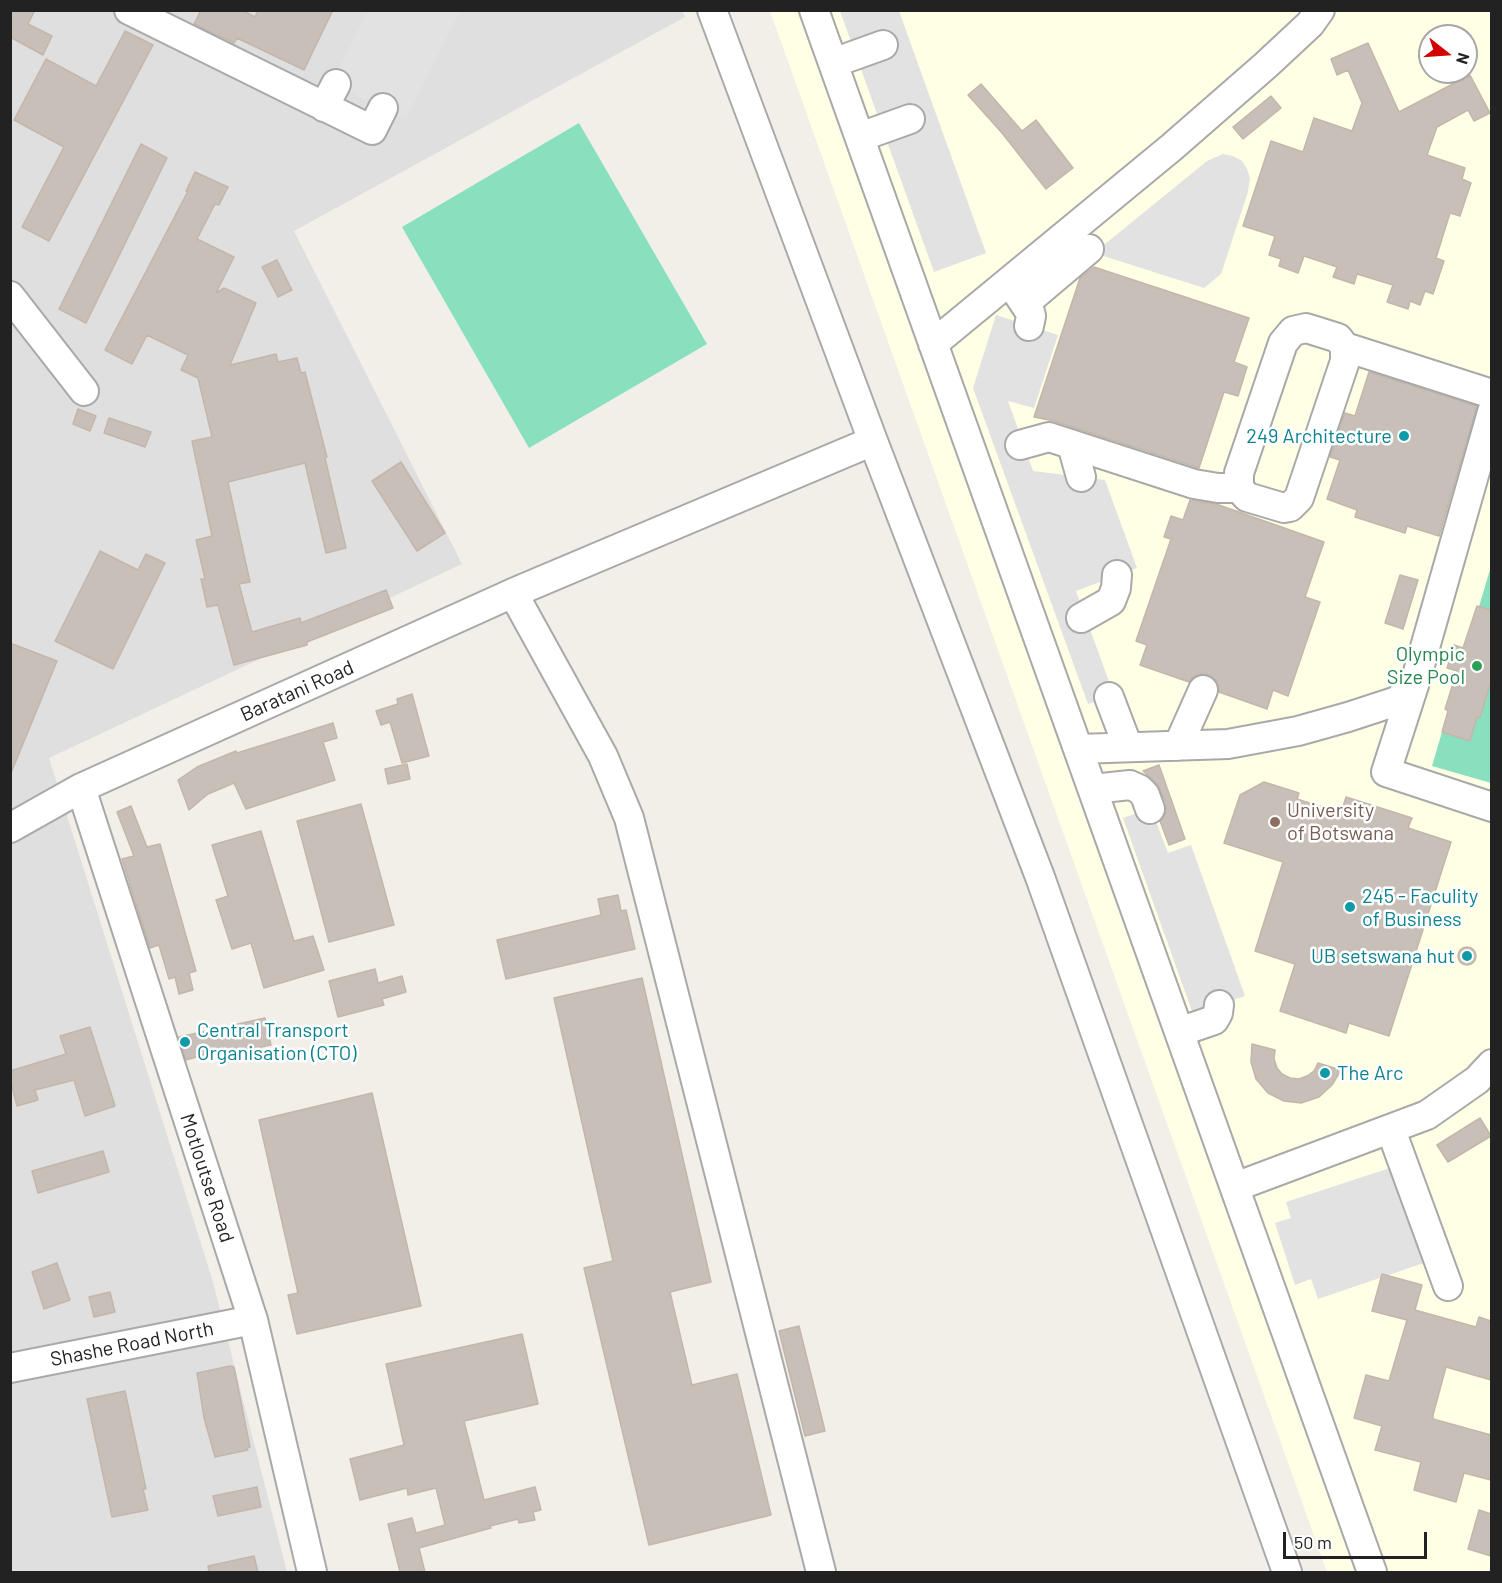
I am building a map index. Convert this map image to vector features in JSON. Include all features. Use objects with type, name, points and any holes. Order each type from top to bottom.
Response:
[{"type":"street","points":[[712,10],[873,441],[1040,877],[1287,1572]]},
{"type":"street","points":[[814,10],[1372,1572]]},
{"type":"street","points":[[1021,303],[1172,147],[1311,24],[1320,10]]},
{"type":"street","points":[[137,12],[330,96],[372,130],[383,108]]},
{"type":"street","points":[[833,63],[883,45]]},
{"type":"street","points":[[860,137],[910,119]]},
{"type":"street","points":[[933,344],[1021,303],[1089,249]]},
{"type":"street","points":[[10,296],[84,391]]},
{"type":"street","points":[[1345,347],[1345,361],[1299,498],[1290,507],[1277,507],[1246,497],[1239,488],[1239,473],[1283,343],[1293,331],[1306,328],[1338,338],[1345,347],[1491,394]]},
{"type":"street","points":[[1491,412],[1416,679],[1386,772],[1491,807]]},
{"type":"street","points":[[1020,445],[1049,437],[1194,484],[1218,488],[1239,488]]},
{"type":"street","name":"Baratani Road","points":[[10,828],[81,788],[513,593],[873,441]]},
{"type":"street","points":[[1072,445],[1082,477]]},
{"type":"street","points":[[1081,618],[1111,601],[1116,588],[1117,575]]},
{"type":"street","points":[[513,593],[603,756],[629,818],[821,1572]]},
{"type":"street","points":[[1078,749],[1228,744],[1298,731],[1397,701],[1416,679]]},
{"type":"street","points":[[1178,746],[1203,690]]},
{"type":"street","points":[[1109,697],[1128,747]]},
{"type":"street","points":[[1093,789],[1130,785],[1145,795],[1150,808]]},
{"type":"street","name":"Motloutse Road","points":[[81,788],[253,1320],[312,1572]]},
{"type":"street","points":[[1179,1032],[1214,1020],[1219,1005]]},
{"type":"street","points":[[1235,1187],[1391,1130],[1435,1110],[1477,1080],[1491,1064]]},
{"type":"street","points":[[1391,1130],[1424,1236],[1448,1286]]},
{"type":"street","name":"Shashe Road North","points":[[10,1368],[253,1320]]},
{"type":"shaded area","points":[[11,11],[682,11],[685,17],[294,231],[462,564],[49,758],[213,1282],[287,1572],[11,1572]]},
{"type":"shaded area","points":[[368,11],[460,11],[406,119],[332,83]]},
{"type":"shaded area","name":"University of Botswana","points":[[770,11],[1491,11],[1491,1572],[1327,1572]]},
{"type":"shaded area","points":[[840,11],[899,11],[986,253],[934,272]]},
{"type":"shaded area","points":[[1223,154],[1242,161],[1250,178],[1248,192],[1221,274],[1204,288],[1094,253],[1207,161]]},
{"type":"shaded area","points":[[996,315],[1058,335],[1034,408],[1008,401],[1033,471],[1105,480],[1137,568],[1076,591],[1114,695],[1088,704],[973,388]]},
{"type":"shaded area","points":[[1151,808],[1168,853],[1191,845],[1245,996],[1193,1014],[1123,818]]},
{"type":"shaded area","points":[[1396,1166],[1427,1262],[1318,1299],[1311,1279],[1295,1285],[1275,1223],[1291,1218],[1286,1202]]},
{"type":"green space","points":[[579,123],[707,344],[529,448],[402,227]]},
{"type":"green space","name":"Olympic Size Pool","points":[[1491,566],[1491,783],[1432,766]]},
{"type":"building","points":[[10,10],[35,10],[28,24],[52,36],[43,55],[10,37]]},
{"type":"building","points":[[201,10],[242,10],[255,17],[258,10],[333,10],[304,70],[237,38],[234,43],[194,24]]},
{"type":"building","points":[[125,31],[153,45],[49,241],[22,227],[64,147],[14,120],[46,59],[96,86]]},
{"type":"building","points":[[1368,43],[1399,112],[1453,84],[1475,84],[1490,113],[1474,121],[1468,110],[1437,127],[1427,155],[1465,168],[1462,179],[1471,183],[1460,216],[1450,213],[1436,258],[1444,261],[1433,294],[1425,291],[1420,305],[1410,301],[1408,309],[1387,302],[1393,285],[1357,274],[1354,284],[1333,277],[1337,267],[1304,256],[1298,273],[1279,266],[1281,259],[1269,255],[1275,236],[1243,226],[1271,141],[1303,152],[1314,118],[1352,131],[1362,103],[1348,70],[1337,75],[1331,59]]},
{"type":"building","points":[[981,84],[1022,131],[1036,120],[1073,168],[1046,189],[1002,133],[968,95]]},
{"type":"building","points":[[1271,96],[1281,108],[1243,139],[1233,127]]},
{"type":"building","points":[[141,144],[167,158],[86,323],[59,309]]},
{"type":"building","points":[[195,172],[228,187],[219,205],[215,204],[197,239],[234,257],[216,293],[224,288],[256,303],[230,365],[276,354],[278,362],[297,358],[301,373],[305,372],[327,457],[325,458],[346,548],[326,553],[305,463],[228,482],[250,582],[239,584],[252,632],[300,618],[301,623],[386,590],[393,608],[307,642],[307,645],[234,665],[218,605],[207,607],[201,579],[205,579],[196,540],[212,536],[192,441],[212,437],[198,378],[181,370],[188,355],[147,335],[132,364],[105,350],[188,191],[186,191]]},
{"type":"building","points":[[277,260],[292,290],[278,297],[262,267]]},
{"type":"building","points":[[1094,267],[1249,318],[1234,362],[1247,367],[1238,396],[1224,392],[1199,468],[1054,421],[1034,417],[1080,278]]},
{"type":"building","name":"249 Architecture","points":[[1369,372],[1477,406],[1439,536],[1407,526],[1405,533],[1355,517],[1357,510],[1327,499],[1340,460],[1330,457],[1345,413],[1355,416]]},
{"type":"building","points":[[78,409],[96,416],[90,431],[73,424]]},
{"type":"building","points":[[109,418],[151,432],[145,447],[104,433]]},
{"type":"building","points":[[401,462],[445,533],[417,551],[372,481]]},
{"type":"building","points":[[1190,500],[1216,504],[1324,542],[1305,597],[1320,602],[1288,696],[1273,690],[1267,709],[1219,692],[1217,681],[1209,675],[1194,676],[1189,682],[1140,665],[1147,645],[1136,641],[1171,539],[1164,537],[1171,516],[1183,520]]},
{"type":"building","points":[[100,551],[138,570],[146,554],[165,563],[113,669],[55,641]]},
{"type":"building","points":[[1400,575],[1418,580],[1403,629],[1385,623]]},
{"type":"building","points":[[1477,606],[1491,610],[1491,681],[1480,718],[1477,717],[1470,741],[1442,732],[1448,711],[1445,709],[1457,671],[1447,668],[1454,645],[1463,648]]},
{"type":"building","points":[[10,643],[57,661],[11,773],[10,773]]},
{"type":"building","points":[[412,694],[429,756],[402,763],[390,722],[381,725],[376,711],[398,704],[397,699]]},
{"type":"building","points":[[333,723],[337,738],[323,742],[335,780],[246,809],[234,783],[208,794],[189,810],[178,780],[197,767],[236,751],[237,753]]},
{"type":"building","points":[[407,764],[410,779],[388,784],[385,769]]},
{"type":"building","points":[[1159,765],[1185,839],[1169,845],[1160,821],[1166,813],[1166,803],[1157,784],[1143,771]]},
{"type":"building","name":"245 - Faculity of Business","points":[[1264,782],[1299,793],[1297,799],[1341,813],[1346,797],[1412,818],[1408,828],[1451,842],[1389,1036],[1349,1023],[1346,1033],[1280,1011],[1295,964],[1255,951],[1283,862],[1224,843],[1240,795]]},
{"type":"building","points":[[361,804],[394,925],[329,942],[297,821]]},
{"type":"building","points":[[131,806],[147,847],[160,844],[196,971],[189,973],[193,990],[179,994],[175,977],[169,979],[159,945],[150,948],[122,859],[134,856],[117,812]]},
{"type":"building","points":[[261,831],[294,941],[313,936],[324,970],[264,988],[251,943],[232,949],[216,900],[228,896],[212,845]]},
{"type":"building","points":[[618,895],[621,911],[626,910],[635,949],[506,979],[497,940],[601,915],[598,899]]},
{"type":"building","name":"UB setswana hut","points":[[1467,947],[1473,950],[1476,956],[1473,962],[1467,965],[1461,962],[1458,956],[1461,950]]},
{"type":"building","points":[[375,969],[378,983],[402,976],[406,992],[382,999],[384,1005],[338,1017],[329,981]]},
{"type":"building","points":[[642,978],[711,1282],[670,1292],[692,1385],[737,1374],[771,1515],[649,1545],[584,1268],[613,1261],[554,998]]},
{"type":"building","points":[[265,1018],[271,1045],[222,1055],[220,1050],[186,1060],[179,1037]]},
{"type":"building","points":[[90,1027],[115,1106],[85,1116],[74,1080],[35,1090],[38,1100],[17,1106],[10,1071],[66,1054],[60,1036]]},
{"type":"building","name":"The Arc","points":[[1252,1044],[1275,1050],[1274,1059],[1277,1068],[1290,1078],[1299,1079],[1307,1076],[1314,1071],[1318,1063],[1341,1070],[1332,1085],[1319,1097],[1301,1103],[1284,1101],[1268,1093],[1256,1079],[1251,1062]]},
{"type":"building","points":[[372,1093],[421,1306],[297,1334],[288,1295],[298,1293],[259,1120]]},
{"type":"building","points":[[1480,1118],[1491,1136],[1448,1162],[1437,1145]]},
{"type":"building","points":[[103,1151],[109,1172],[38,1193],[32,1171]]},
{"type":"building","points":[[57,1263],[70,1300],[44,1309],[32,1272]]},
{"type":"building","points":[[1382,1274],[1422,1285],[1415,1310],[1476,1327],[1479,1317],[1491,1321],[1491,1380],[1446,1367],[1433,1415],[1433,1419],[1491,1435],[1491,1480],[1464,1473],[1456,1502],[1414,1490],[1421,1462],[1375,1450],[1382,1426],[1354,1418],[1366,1375],[1389,1381],[1407,1320],[1372,1311]]},
{"type":"building","points":[[110,1292],[115,1312],[94,1317],[89,1297]]},
{"type":"building","points":[[799,1326],[825,1431],[805,1436],[779,1331]]},
{"type":"building","points":[[522,1334],[538,1404],[464,1421],[484,1500],[535,1487],[541,1510],[533,1512],[535,1520],[519,1523],[518,1519],[419,1548],[425,1572],[400,1572],[388,1524],[412,1518],[416,1533],[445,1525],[436,1488],[408,1495],[407,1488],[360,1500],[350,1459],[404,1445],[386,1364]]},
{"type":"building","points":[[234,1367],[250,1447],[247,1448],[248,1450],[215,1457],[204,1418],[197,1373]]},
{"type":"building","points":[[125,1391],[146,1489],[143,1489],[148,1510],[112,1517],[87,1399]]},
{"type":"building","points":[[257,1487],[261,1507],[218,1516],[213,1496]]},
{"type":"building","points":[[1479,1510],[1491,1514],[1491,1556],[1468,1549]]},
{"type":"building","points":[[254,1556],[258,1572],[209,1572],[208,1566]]},
{"type":"place","name":"249 Architecture","points":[[1404,436]]},
{"type":"place","name":"Olympic Size Pool","points":[[1477,666]]},
{"type":"place","name":"University of Botswana","points":[[1275,822]]},
{"type":"place","name":"245 - Faculity of Business","points":[[1350,907]]},
{"type":"place","name":"UB setswana hut","points":[[1467,956]]},
{"type":"place","name":"Central Transport Organisation (CTO)","points":[[185,1042]]},
{"type":"place","name":"The Arc","points":[[1325,1073]]}]
